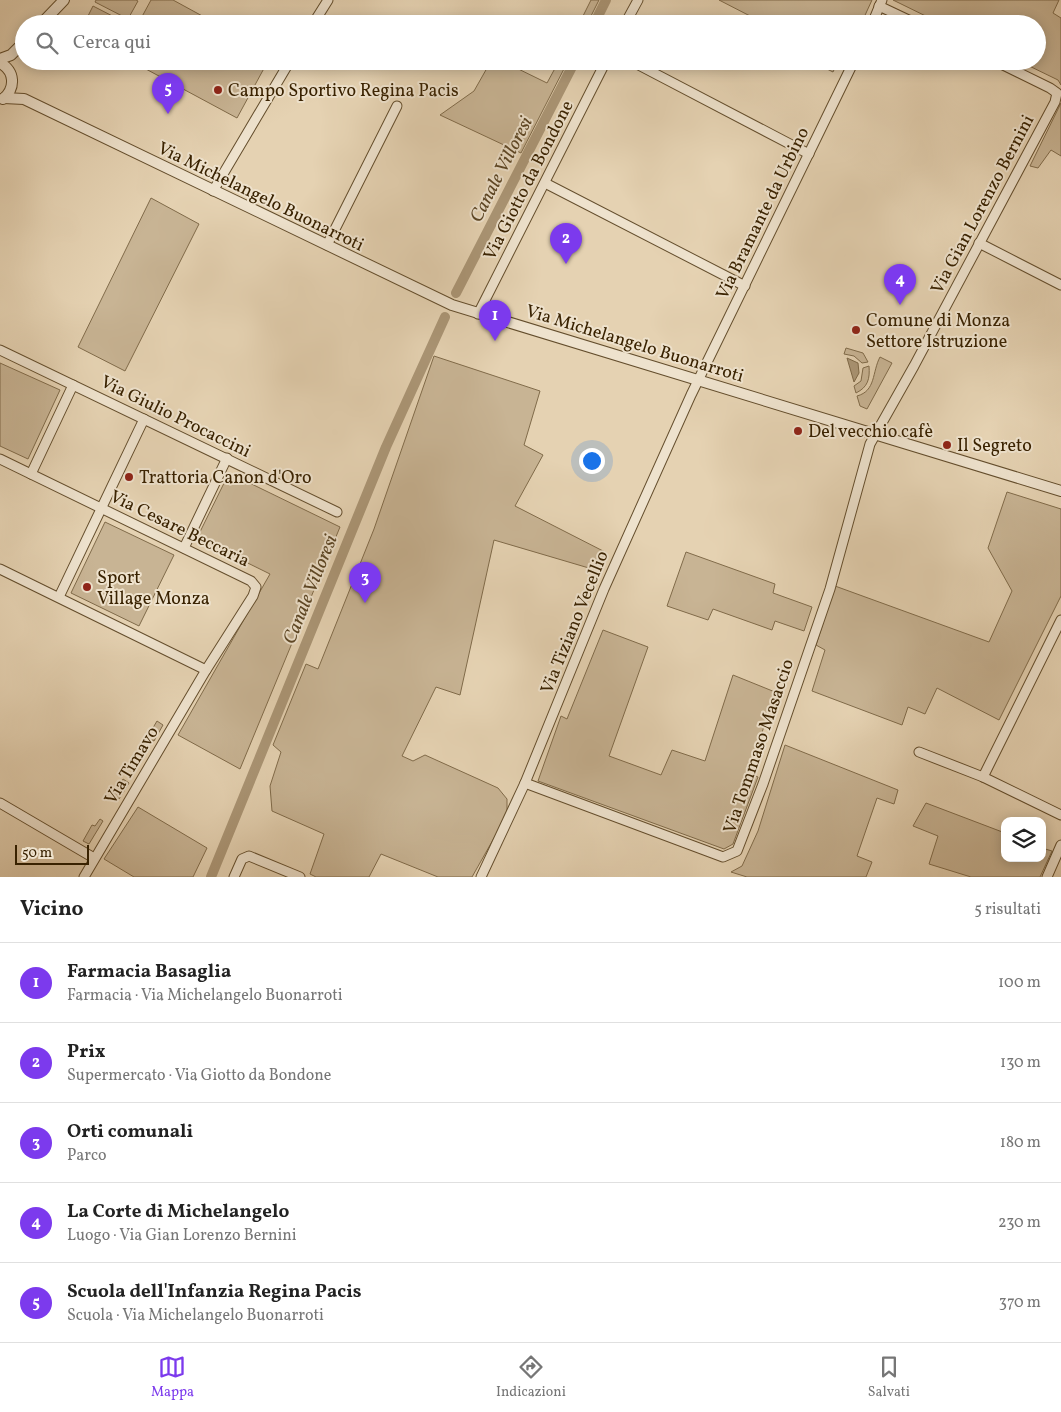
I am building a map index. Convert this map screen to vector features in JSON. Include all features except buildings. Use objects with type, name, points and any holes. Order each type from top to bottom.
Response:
[{"type":"street","points":[[50,15],[64,0]]},
{"type":"street","points":[[319,15],[328,0]]},
{"type":"street","points":[[630,15],[638,0]]},
{"type":"street","points":[[876,15],[881,3],[902,15]]},
{"type":"street","points":[[9,71],[0,61],[15,51]]},
{"type":"street","points":[[2,99],[10,91],[12,83],[9,71],[11,55]]},
{"type":"street","points":[[213,191],[285,70]]},
{"type":"street","name":"Via Giotto da Bondone","points":[[478,314],[602,70]]},
{"type":"street","points":[[648,70],[809,154]]},
{"type":"street","name":"Via Bramante da Urbino","points":[[698,380],[850,70]]},
{"type":"street","name":"Via Gian Lorenzo Bernini","points":[[875,435],[1055,102],[1057,93],[1012,70]]},
{"type":"street","name":"Via Michelangelo Buonarroti","points":[[12,83],[24,99]]},
{"type":"street","name":"Via Michelangelo Buonarroti","points":[[2,99],[24,99],[452,305],[1061,491]]},
{"type":"street","points":[[327,245],[397,106]]},
{"type":"street","points":[[545,183],[745,286]]},
{"type":"street","points":[[979,243],[1061,285]]},
{"type":"street","name":"Via Giulio Procaccini","points":[[0,350],[337,512]]},
{"type":"street","name":"Via Tiziano Vecellio","points":[[481,877],[525,783],[604,589],[698,380]]},
{"type":"street","points":[[31,474],[73,385]]},
{"type":"street","points":[[59,597],[144,419]]},
{"type":"street","name":"Via Tommaso Masaccio","points":[[525,783],[722,857],[737,851],[763,784],[830,589],[870,444],[875,435]]},
{"type":"street","points":[[184,548],[227,458]]},
{"type":"street","name":"Via Cesare Beccaria","points":[[0,459],[251,581],[256,587],[253,596],[206,670]]},
{"type":"street","points":[[0,569],[206,670]]},
{"type":"street","points":[[983,777],[1061,620]]},
{"type":"street","name":"Via Timavo","points":[[84,877],[206,670]]},
{"type":"street","points":[[919,752],[983,777],[1061,815]]},
{"type":"street","points":[[0,803],[94,858]]},
{"type":"street","points":[[1047,877],[1061,845]]},
{"type":"street","points":[[234,877],[242,859],[249,856],[300,877]]},
{"type":"shaded area","points":[[96,0],[138,1],[130,15],[120,15],[95,2]]},
{"type":"shaded area","points":[[151,0],[173,0],[200,15],[143,15]]},
{"type":"shaded area","points":[[591,0],[599,0],[592,15],[584,15]]},
{"type":"shaded area","points":[[719,0],[872,0],[865,15],[748,15]]},
{"type":"shaded area","points":[[893,0],[1059,0],[1053,13],[1061,18],[1061,85],[1058,80],[1037,70],[1046,70],[1046,15],[924,15]]},
{"type":"shaded area","points":[[93,6],[110,15],[88,15]]},
{"type":"shaded area","name":"Campo Sportivo Regina Pacis","points":[[148,70],[263,70],[237,118]]},
{"type":"shaded area","points":[[486,70],[520,70],[547,83],[554,70],[563,70],[521,153],[440,115],[474,91]]},
{"type":"shaded area","points":[[1061,103],[1061,156],[1051,150],[1038,168],[1030,166]]},
{"type":"shaded area","points":[[151,198],[199,224],[125,371],[78,347]]},
{"type":"shaded area","points":[[846,348],[863,353],[868,362],[862,363],[854,356],[844,354]]},
{"type":"shaded area","points":[[434,356],[540,391],[524,445],[543,455],[515,506],[607,553],[599,571],[494,540],[460,695],[436,687],[402,756],[413,761],[425,755],[498,788],[507,799],[507,815],[472,877],[438,877],[381,854],[369,877],[316,877],[310,874],[324,834],[272,811],[270,786],[281,752],[273,745],[306,664],[318,669],[374,529]]},
{"type":"shaded area","points":[[880,357],[892,363],[867,409],[860,406],[857,396],[863,394],[871,385]]},
{"type":"shaded area","points":[[847,358],[858,363],[859,373],[854,382]]},
{"type":"shaded area","points":[[0,363],[60,390],[28,459],[0,446]]},
{"type":"shaded area","points":[[869,366],[867,382],[856,393],[854,386],[861,381],[863,368]]},
{"type":"shaded area","points":[[229,473],[340,527],[240,769],[178,735],[270,574],[197,538]]},
{"type":"shaded area","points":[[1007,492],[1061,509],[1061,596],[999,720],[937,688],[925,714],[908,707],[902,725],[812,691],[825,650],[816,645],[835,586],[989,642],[1012,591],[988,548]]},
{"type":"shaded area","points":[[105,522],[174,555],[139,626],[71,593]]},
{"type":"shaded area","points":[[686,552],[775,584],[773,593],[812,607],[804,631],[775,621],[772,630],[713,609],[708,620],[667,606]]},
{"type":"shaded area","points":[[603,630],[648,647],[609,756],[661,775],[672,750],[705,761],[733,675],[775,692],[749,773],[758,777],[733,844],[724,849],[538,781],[561,716],[567,719]]},
{"type":"shaded area","points":[[157,721],[163,725],[154,741],[147,738]]},
{"type":"shaded area","points":[[785,745],[898,790],[894,804],[877,798],[857,856],[872,862],[866,877],[747,877],[731,872],[742,866],[758,831]]},
{"type":"shaded area","points":[[123,779],[129,783],[119,799],[113,796]]},
{"type":"shaded area","points":[[926,803],[1001,831],[1001,862],[1046,862],[1046,849],[1052,851],[1040,877],[971,877],[929,864],[938,836],[913,826]]},
{"type":"shaded area","points":[[138,807],[207,848],[193,877],[134,877],[104,859]]},
{"type":"shaded area","points":[[100,819],[103,821],[89,844],[83,841],[92,825],[95,826]]},
{"type":"waterway","name":"Canale Villoresi","points":[[598,15],[606,0]]},
{"type":"waterway","name":"Canale Villoresi","points":[[456,293],[570,70]]},
{"type":"waterway","name":"Canale Villoresi","points":[[211,877],[386,447],[445,317]]},
{"type":"place","name":"Campo Sportivo Regina Pacis","points":[[218,90]]},
{"type":"place","name":"Scuola dell'Infanzia Regina Pacis","points":[[168,114]]},
{"type":"place","name":"Prix","points":[[566,264]]},
{"type":"place","name":"La Corte di Michelangelo","points":[[900,305]]},
{"type":"place","name":"Comune di Monza Settore Istruzione","points":[[856,330]]},
{"type":"place","name":"Farmacia Basaglia","points":[[495,341]]},
{"type":"place","name":"Del vecchio cafè","points":[[798,431]]},
{"type":"place","name":"Il Segreto","points":[[947,445]]},
{"type":"place","name":"Trattoria Canon d'Oro","points":[[129,477]]},
{"type":"place","name":"Sport Village Monza","points":[[87,587]]},
{"type":"place","name":"Orti comunali","points":[[365,603]]}]
